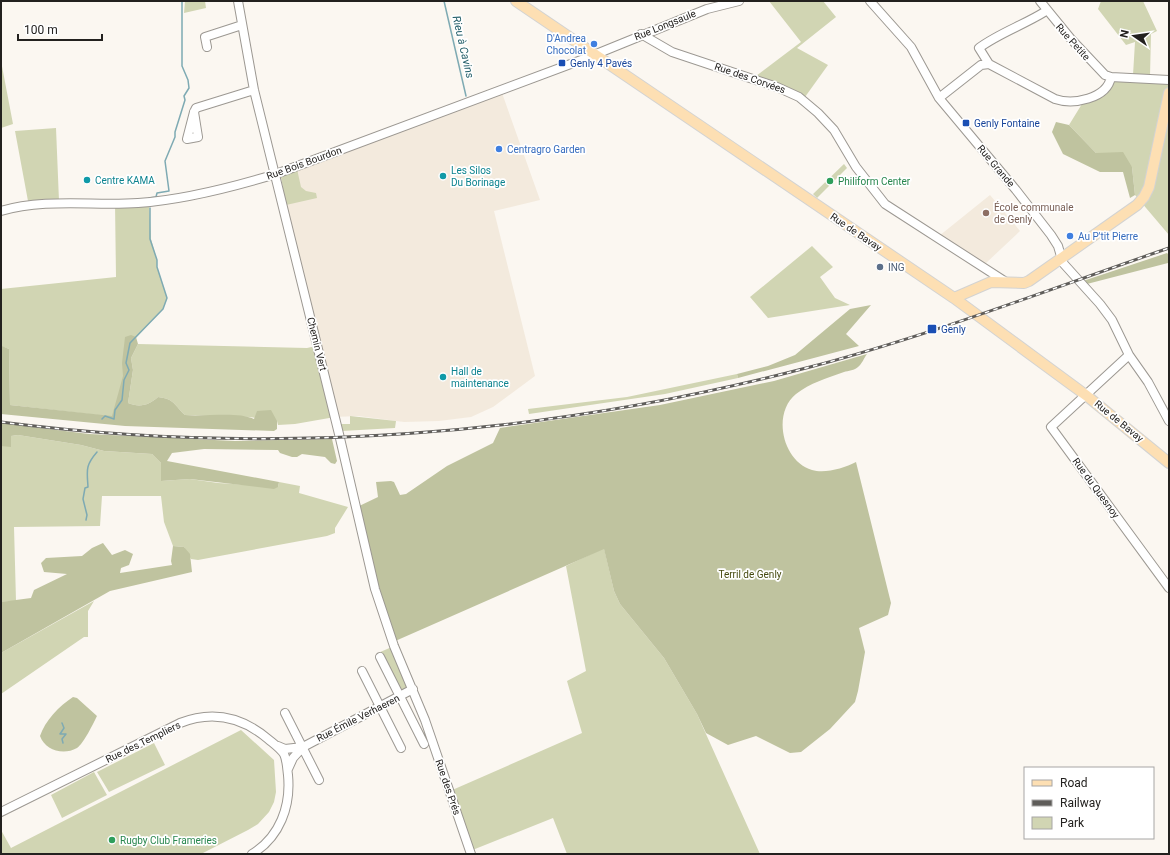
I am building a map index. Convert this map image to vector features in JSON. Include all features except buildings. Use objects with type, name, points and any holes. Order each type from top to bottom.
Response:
[{"type":"main road","name":"Rue de Bavay","points":[[516,1],[954,298],[1087,396],[1169,463]]},
{"type":"main road","points":[[954,298],[991,282],[1029,281],[1133,208],[1144,197],[1148,187],[1169,93]]},
{"type":"street","name":"Chemin Vert","points":[[238,1],[254,90],[276,174],[339,434],[367,561],[381,610],[413,689]]},
{"type":"street","name":"Rue Longsaule","points":[[593,53],[602,51],[711,7],[739,1]]},
{"type":"street","name":"Rue Grande","points":[[870,1],[910,47],[939,98],[1046,229],[1058,246],[1060,259],[1112,320],[1129,355],[1151,387],[1169,421]]},
{"type":"street","name":"Rue Petite","points":[[1040,1],[1046,11],[1101,72],[1112,77]]},
{"type":"street","points":[[1046,11],[1002,35],[992,38],[978,48],[989,64],[1055,99],[1064,102],[1085,99],[1104,91],[1110,83],[1112,77],[1169,80]]},
{"type":"street","points":[[206,48],[205,37],[242,25]]},
{"type":"street","name":"Rue des Corvées","points":[[641,34],[672,52],[777,87],[798,97],[818,113],[834,130],[856,167],[885,204],[1006,282]]},
{"type":"street","name":"Rue Bois Bourdon","points":[[1,211],[28,205],[139,203],[228,188],[276,174],[584,59],[593,53]]},
{"type":"street","points":[[939,98],[981,65],[989,64]]},
{"type":"street","points":[[194,112],[199,107],[254,90]]},
{"type":"street","points":[[1087,396],[1129,355]]},
{"type":"street","name":"Rue du Quesnoy","points":[[1087,396],[1051,427],[1169,588]]},
{"type":"street","points":[[380,657],[424,744]]},
{"type":"street","points":[[362,671],[401,748]]},
{"type":"street","name":"Rue Émile Verhaeren","points":[[287,770],[293,758],[303,747],[413,689]]},
{"type":"street","name":"Rue des Prés","points":[[413,689],[471,854]]},
{"type":"street","points":[[285,713],[319,780]]},
{"type":"street","name":"Rue des Templiers","points":[[1,812],[189,719],[212,716],[239,721],[255,729],[274,744],[284,755],[287,770]]},
{"type":"street","name":"Rue Émile Verhaeren","points":[[274,744],[285,748],[303,747]]},
{"type":"street","points":[[252,854],[267,844],[281,822],[288,798],[287,770]]},
{"type":"shaded area","points":[[502,93],[540,200],[494,211],[535,376],[493,407],[471,417],[439,421],[404,422],[358,416],[335,417],[281,177]]},
{"type":"shaded area","name":"École communale de Genly","points":[[990,195],[1020,231],[985,264],[939,236]]},
{"type":"green space","points":[[185,1],[205,1],[206,8],[184,13]]},
{"type":"green space","points":[[769,1],[823,1],[836,17],[797,48],[828,65],[805,97],[784,86],[756,76],[801,42]]},
{"type":"green space","points":[[1101,1],[1143,1],[1157,31],[1151,34],[1150,76],[1133,75],[1135,42],[1126,45],[1098,9]]},
{"type":"green space","points":[[1,61],[13,124],[1,128]]},
{"type":"green space","points":[[1111,77],[1169,80],[1169,235],[1135,195],[1132,167],[1096,153],[1069,125],[1085,99],[1094,96]]},
{"type":"green space","points":[[1056,122],[1069,125],[1096,153],[1123,152],[1132,167],[1135,195],[1130,198],[1123,172],[1100,172],[1063,154],[1052,132]]},
{"type":"green space","points":[[56,128],[59,201],[28,201],[15,131]]},
{"type":"green space","name":"Philiform Center","points":[[844,164],[847,168],[817,198],[813,194]]},
{"type":"green space","points":[[297,169],[301,187],[306,191],[316,193],[317,198],[286,205],[281,177]]},
{"type":"green space","points":[[149,202],[151,239],[157,260],[157,267],[167,298],[163,309],[131,343],[115,417],[10,405],[9,349],[1,346],[1,289],[116,277],[115,203]]},
{"type":"green space","points":[[812,246],[833,267],[820,277],[835,298],[850,305],[768,318],[750,297]]},
{"type":"green space","points":[[1167,253],[1169,255],[1169,265],[1168,263],[1083,285],[1080,282]]},
{"type":"green space","points":[[871,305],[846,334],[859,346],[738,378],[737,374],[768,366],[795,355],[850,309]]},
{"type":"green space","points":[[131,335],[136,337],[138,344],[131,358],[133,370],[128,403],[132,405],[144,405],[158,397],[168,399],[174,403],[185,415],[239,415],[254,419],[257,411],[271,410],[277,421],[277,429],[274,431],[125,426],[1,414],[2,346],[9,349],[10,405],[112,416],[123,376],[122,363],[125,337]]},
{"type":"green space","points":[[138,344],[307,348],[316,346],[335,417],[295,424],[278,425],[277,421],[250,417],[185,415],[168,399],[158,397],[144,405],[132,405],[128,403],[133,370],[131,358]]},
{"type":"green space","name":"Terril de Genly","points":[[867,354],[857,368],[819,381],[801,390],[789,402],[784,413],[784,436],[787,447],[793,457],[802,465],[812,470],[828,471],[856,462],[891,603],[888,615],[859,628],[865,652],[855,702],[830,729],[801,752],[790,753],[756,736],[728,745],[706,733],[697,714],[664,658],[620,604],[614,591],[604,549],[393,642],[355,508],[378,497],[376,482],[394,482],[400,495],[406,494],[447,466],[493,443],[500,428],[660,405],[774,381]]},
{"type":"green space","points":[[737,374],[738,378],[665,394],[529,414],[528,409],[627,397]]},
{"type":"green space","points":[[350,416],[396,421],[395,428],[342,431],[341,424],[350,424]]},
{"type":"green space","points":[[1,423],[89,434],[235,441],[332,439],[337,461],[335,464],[331,463],[325,457],[302,454],[297,457],[292,457],[280,453],[278,450],[204,449],[172,453],[167,461],[279,482],[278,487],[274,489],[190,479],[161,481],[161,463],[152,454],[104,451],[81,445],[18,435],[11,436],[11,447],[1,446]]},
{"type":"green space","points":[[18,435],[81,445],[104,451],[152,454],[161,463],[161,481],[190,479],[218,483],[278,487],[279,482],[300,486],[299,493],[348,507],[335,528],[335,533],[327,536],[198,560],[191,559],[184,547],[173,546],[164,522],[161,496],[102,496],[100,526],[14,527],[16,601],[1,602],[1,446],[11,446],[11,436]]},
{"type":"green space","points":[[103,543],[112,555],[125,550],[133,554],[129,565],[121,568],[120,573],[172,565],[171,561],[173,546],[184,547],[190,554],[192,572],[110,591],[1,653],[1,602],[31,598],[34,590],[67,574],[44,572],[41,563],[46,558],[82,556],[92,548]]},
{"type":"green space","points":[[604,548],[614,591],[620,604],[664,658],[697,714],[760,854],[567,854],[553,818],[470,851],[450,791],[582,733],[567,681],[586,671],[566,566]]},
{"type":"green space","points":[[94,601],[88,611],[88,637],[84,637],[1,694],[1,653]]},
{"type":"green space","points":[[394,646],[413,689],[399,696],[378,653]]},
{"type":"green space","points":[[73,697],[77,698],[97,716],[80,746],[66,751],[55,750],[50,748],[42,741],[40,736],[42,730],[53,714]]},
{"type":"green space","points":[[241,730],[274,760],[276,792],[274,802],[269,812],[258,824],[248,830],[201,854],[1,854],[1,830],[11,848]]},
{"type":"green space","points":[[154,743],[165,765],[109,792],[97,772]]},
{"type":"green space","points":[[94,772],[107,795],[62,818],[51,795]]},
{"type":"waterway","points":[[149,198],[156,197],[157,193],[169,191],[165,161],[175,137],[175,132],[185,100],[184,96],[189,88],[188,80],[182,66],[182,1]]},
{"type":"waterway","name":"Rieu à Cavins","points":[[444,1],[466,96]]},
{"type":"waterway","points":[[102,419],[105,416],[114,419],[115,410],[122,400],[124,380],[129,370],[126,363],[130,343],[163,309],[167,298],[150,239],[150,208]]},
{"type":"waterway","points":[[86,520],[87,515],[83,499],[85,488],[88,487],[88,468],[90,461],[97,452]]},
{"type":"waterway","points":[[62,723],[64,728],[60,734],[66,734],[62,739],[63,743]]},
{"type":"railway","points":[[1,422],[102,433],[204,438],[306,438],[408,434],[510,424],[611,410],[711,391],[810,367],[901,341],[1169,248]]},
{"type":"place","name":"D'Andrea Chocolat","points":[[594,44]]},
{"type":"place","name":"Genly 4 Pavés","points":[[562,63]]},
{"type":"place","name":"Genly Fontaine","points":[[966,123]]},
{"type":"place","name":"Centragro Garden","points":[[499,149]]},
{"type":"place","name":"Les Silos Du Borinage","points":[[443,176]]},
{"type":"place","name":"Centre KAMA","points":[[87,180]]},
{"type":"place","name":"Philiform Center","points":[[830,181]]},
{"type":"place","name":"École communale de Genly","points":[[986,213]]},
{"type":"place","name":"Au P'tit Pierre","points":[[1070,236]]},
{"type":"place","name":"ING","points":[[880,267]]},
{"type":"place","name":"Genly","points":[[932,329]]},
{"type":"place","name":"Hall de maintenance","points":[[443,377]]},
{"type":"place","name":"Rugby Club Frameries","points":[[112,840]]}]
